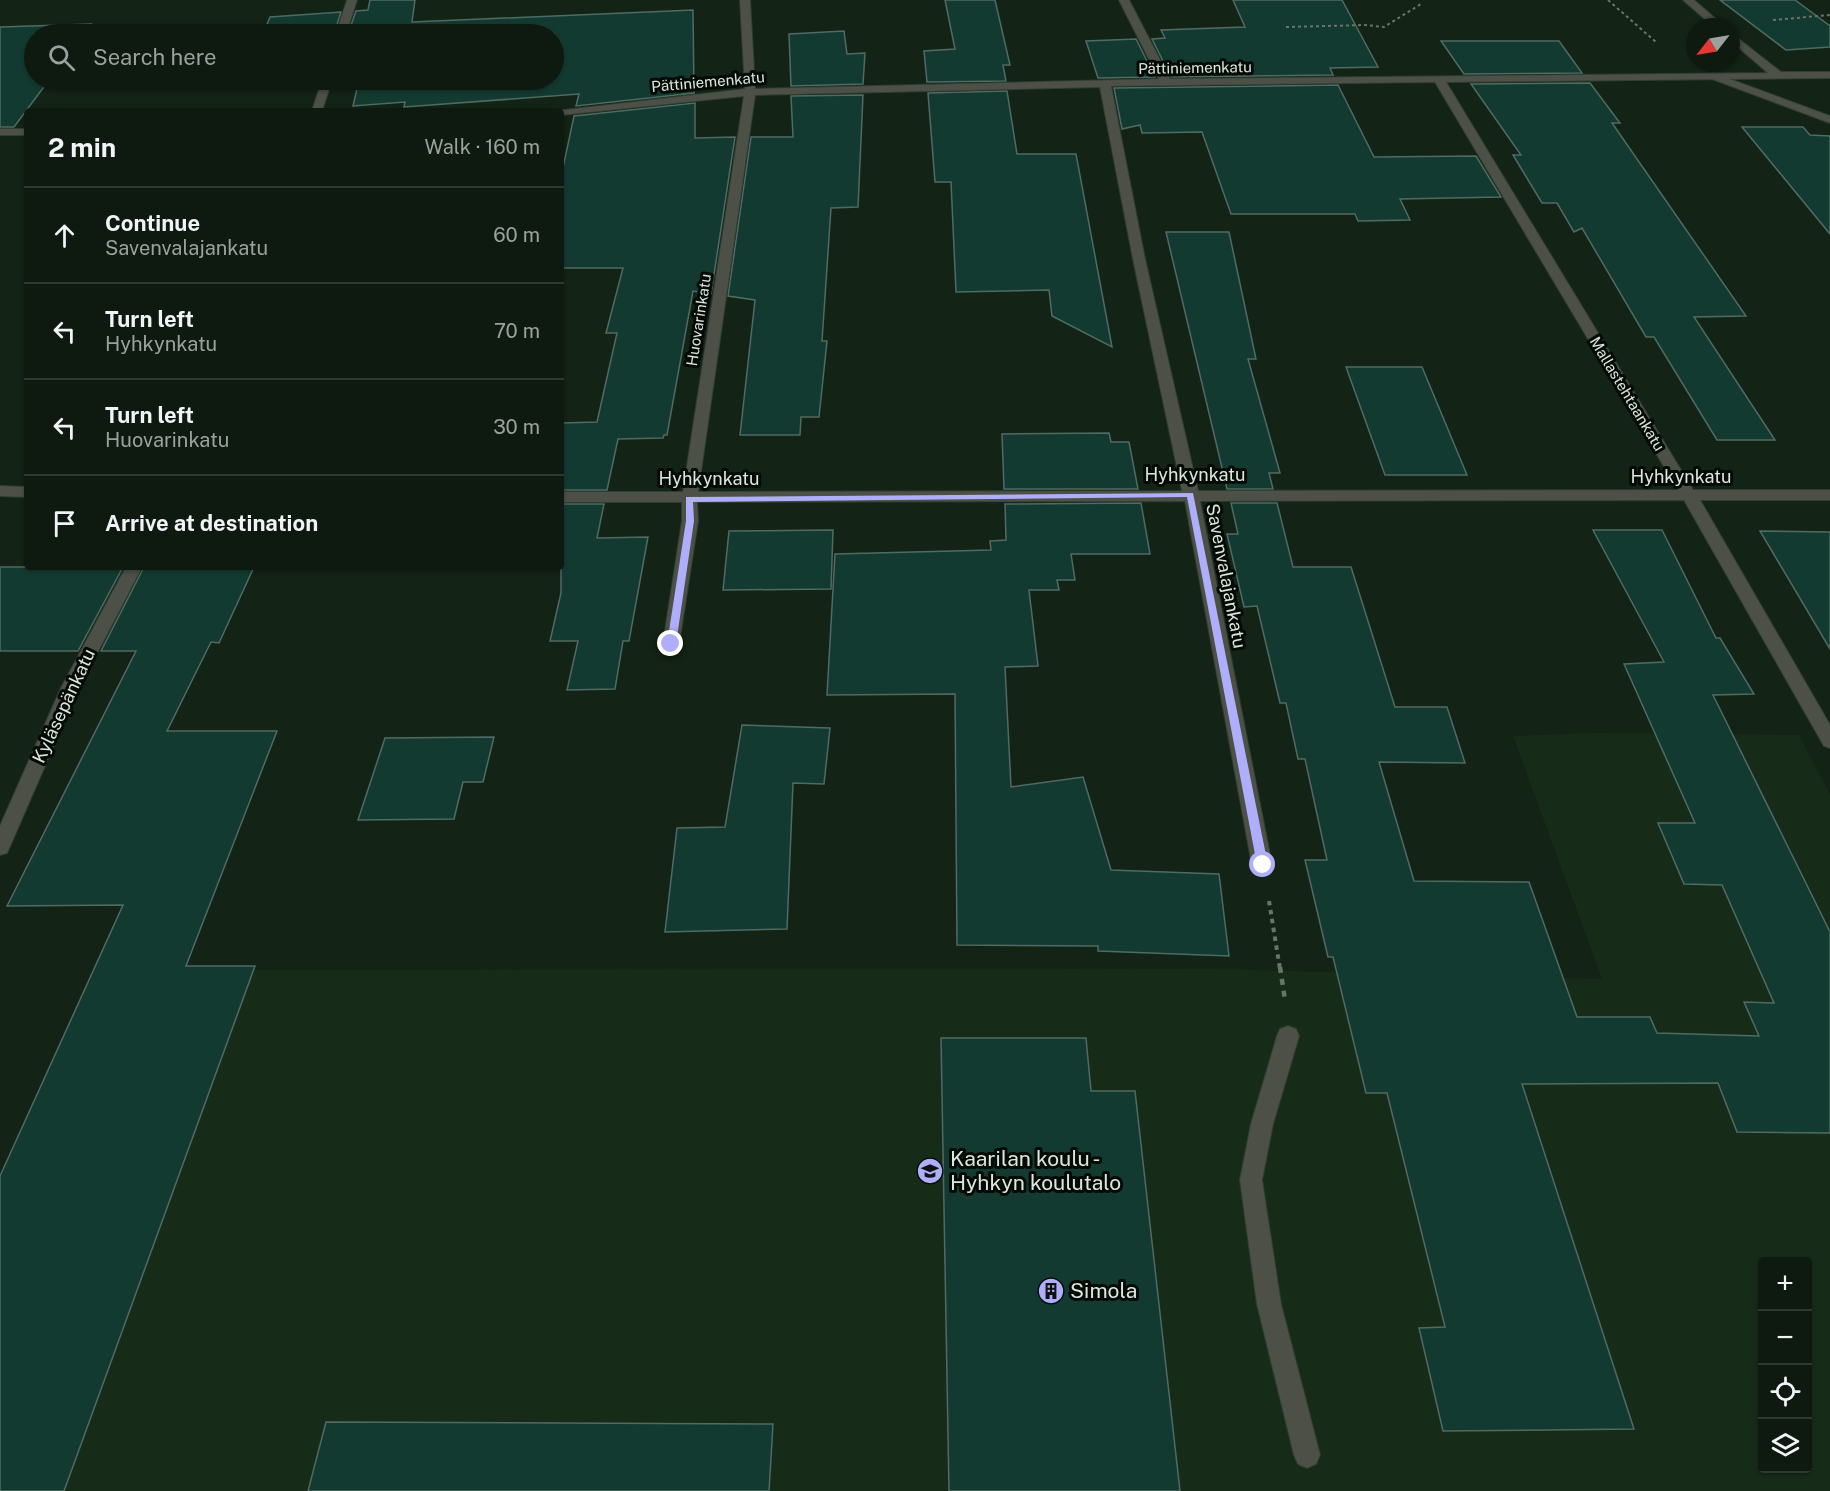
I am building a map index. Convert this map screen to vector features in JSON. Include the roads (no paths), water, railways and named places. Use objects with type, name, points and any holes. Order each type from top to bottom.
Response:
[{"type":"street","points":[[344,24],[352,0]]},
{"type":"street","name":"Huovarinkatu","points":[[671,644],[690,521],[689,499],[750,92],[745,0]]},
{"type":"street","points":[[1124,0],[1166,82]]},
{"type":"street","points":[[1688,0],[1709,18]]},
{"type":"street","points":[[1740,44],[1779,76]]},
{"type":"street","name":"Pättiniemenkatu","points":[[564,112],[750,92],[1166,82],[1830,75]]},
{"type":"street","points":[[1716,77],[1830,120]]},
{"type":"street","name":"Mallastehtaankatu","points":[[1439,80],[1702,515],[1830,741]]},
{"type":"street","name":"Savenvalajankatu","points":[[1105,84],[1139,259],[1191,495],[1263,865]]},
{"type":"street","points":[[318,108],[324,90]]},
{"type":"street","points":[[0,132],[24,132]]},
{"type":"street","points":[[0,491],[24,492]]},
{"type":"street","name":"Hyhkynkatu","points":[[564,497],[689,499],[1191,495],[1830,495]]},
{"type":"street","name":"Kyläsepänkatu","points":[[0,847],[70,688],[133,570]]},
{"type":"street","points":[[1288,1036],[1262,1124],[1251,1180],[1269,1304],[1306,1455]]},
{"type":"place","name":"Kaarilan koulu - Hyhkyn koulutalo","points":[[930,1171]]},
{"type":"place","name":"Simola","points":[[1051,1291]]}]
